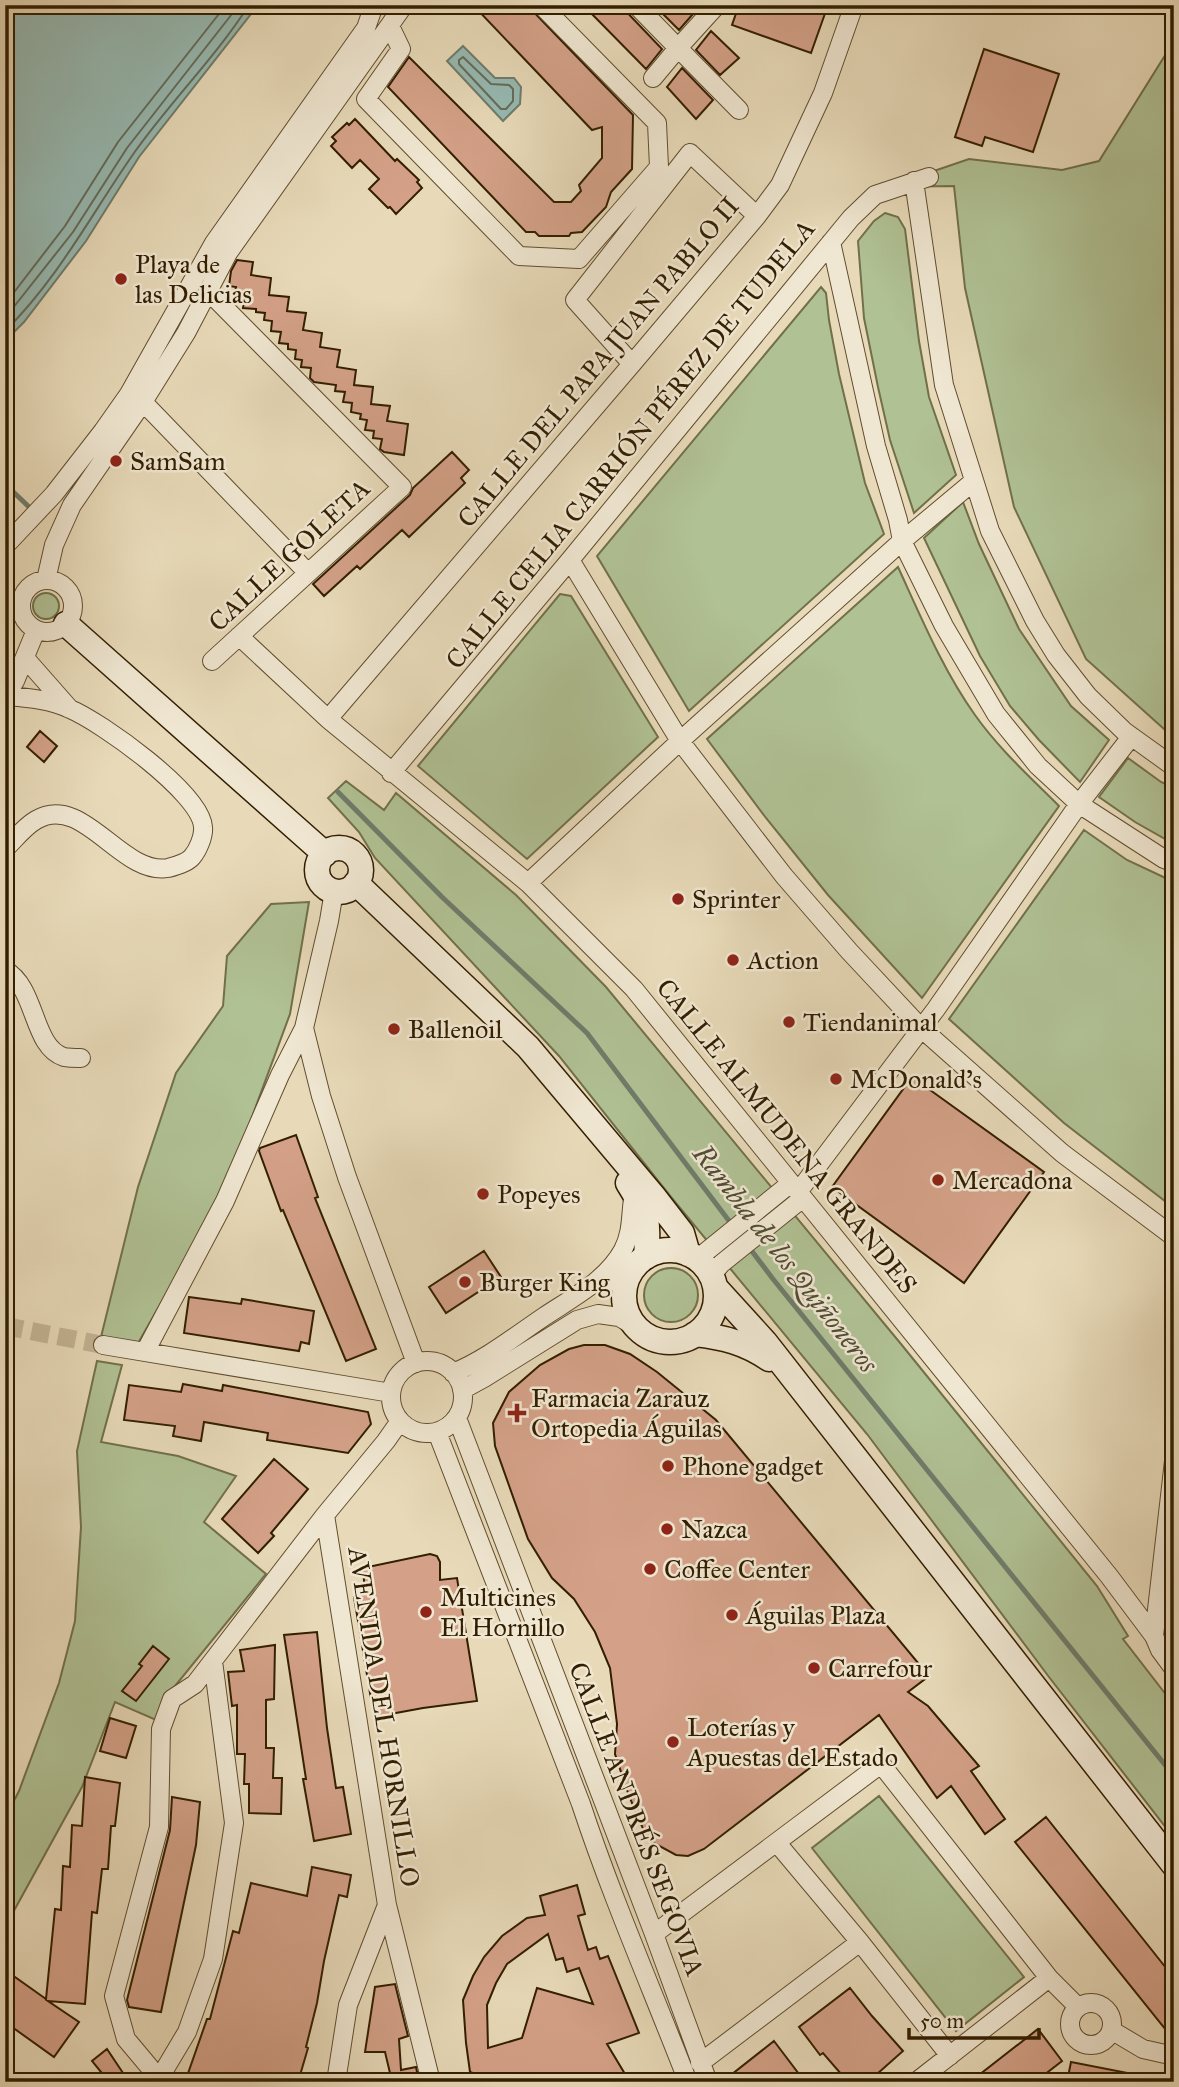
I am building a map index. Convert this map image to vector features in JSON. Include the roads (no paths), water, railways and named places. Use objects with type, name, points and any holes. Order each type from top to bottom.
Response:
[{"type":"main road","points":[[66,624],[325,854]]},
{"type":"main road","points":[[345,887],[360,874],[361,866],[357,856],[338,848],[325,854],[319,863],[318,875],[324,885],[345,887],[528,1047],[645,1184],[682,1233],[703,1269],[715,1301],[712,1314],[695,1334],[677,1341],[662,1341],[644,1334],[627,1313],[624,1297],[626,1282],[641,1261],[648,1225],[646,1214],[589,1120]]},
{"type":"main road","points":[[641,1261],[665,1250],[674,1250],[703,1269],[765,1342],[1174,1865]]},
{"type":"main road","points":[[695,1334],[734,1340],[756,1350],[786,1371]]},
{"type":"street","points":[[5,546],[54,494],[116,413],[214,243],[366,28],[374,5]]},
{"type":"street","points":[[46,580],[54,545],[72,505],[143,402],[186,333],[228,253],[404,5]]},
{"type":"street","points":[[390,26],[401,50],[366,99],[519,256],[579,259],[659,167],[657,123],[541,5]]},
{"type":"street","points":[[636,5],[739,110]]},
{"type":"street","points":[[653,78],[717,5]]},
{"type":"street","name":"CALLE DEL PAPA JUAN PABLO II","points":[[328,719],[632,364],[780,185],[823,93],[854,5]]},
{"type":"street","points":[[632,364],[575,300],[690,153],[757,216]]},
{"type":"street","name":"CALLE CELIA CARRIÓN PÉREZ DE TUDELA","points":[[391,773],[570,560],[850,218],[875,195],[922,179],[944,385],[974,481]]},
{"type":"street","points":[[831,242],[876,446],[902,541],[944,626],[996,714],[1038,766],[1079,804],[1174,863]]},
{"type":"street","name":"CALLE GOLETA","points":[[208,291],[402,487],[212,661]]},
{"type":"street","points":[[143,402],[309,573]]},
{"type":"street","points":[[528,883],[680,741],[902,541],[974,481],[990,531],[1024,601],[1056,655],[1088,696],[1131,737],[1174,767]]},
{"type":"street","points":[[570,560],[680,741],[784,876],[849,951],[922,1029],[1062,1153],[1174,1237]]},
{"type":"street","points":[[46,580],[60,584],[70,595],[72,611],[66,624],[51,632],[36,630],[25,620],[21,604],[31,585],[46,580]]},
{"type":"street","points":[[5,849],[37,819],[55,814],[69,816],[81,822],[139,863],[158,870],[177,866],[192,858],[204,827],[197,811],[178,788],[127,742],[100,724],[69,708],[35,698],[6,698],[36,630]]},
{"type":"street","name":"CALLE ALMUDENA GRANDES","points":[[240,636],[328,719],[528,883],[634,989],[1109,1576],[1162,1645],[1174,1669]]},
{"type":"street","points":[[25,658],[69,708]]},
{"type":"street","points":[[703,1269],[721,1264],[742,1247],[797,1191],[922,1029],[1079,804],[1131,737]]},
{"type":"street","points":[[145,1352],[225,1201],[280,1075],[304,1028],[329,921],[345,887]]},
{"type":"street","points":[[5,970],[17,978],[28,996],[45,1042],[55,1053],[65,1058],[81,1058]]},
{"type":"street","points":[[304,1028],[321,1096],[347,1177],[416,1363]]},
{"type":"street","points":[[703,1269],[731,1232],[797,1191]]},
{"type":"street","points":[[453,1373],[474,1364],[570,1301],[613,1265],[622,1252],[632,1223],[634,1193]]},
{"type":"street","points":[[570,1301],[580,1301],[641,1261]]},
{"type":"street","points":[[462,1390],[577,1320],[598,1314],[619,1317],[636,1327]]},
{"type":"street","points":[[103,1345],[391,1393]]},
{"type":"street","points":[[426,1361],[437,1363],[453,1373],[462,1390],[463,1403],[457,1418],[449,1426],[437,1432],[425,1433],[414,1431],[400,1421],[393,1409],[391,1393],[399,1375],[405,1369],[426,1361]]},
{"type":"street","name":"CALLE ANDRÉS SEGOVIA","points":[[457,1418],[708,2082]]},
{"type":"street","name":"AVENIDA DEL HORNILLO","points":[[336,2082],[348,2005],[387,1905],[325,1515],[400,1421]]},
{"type":"street","name":"CALLE ANDRÉS SEGOVIA","points":[[437,1432],[581,1804],[601,1865],[621,1908],[688,2082]]},
{"type":"street","points":[[1162,1645],[1174,1461]]},
{"type":"street","points":[[213,1661],[234,1823],[228,1872],[213,1959],[187,2032],[160,2080],[127,2039],[114,1996],[159,1827],[161,1729],[172,1699],[195,1684],[325,1515]]},
{"type":"street","points":[[654,1934],[881,1764],[1049,1978],[1078,2007]]},
{"type":"street","points":[[777,1843],[950,2056]]},
{"type":"street","points":[[387,1905],[431,2082]]},
{"type":"street","points":[[700,2063],[860,1942]]},
{"type":"street","points":[[916,2082],[1049,1978]]},
{"type":"street","points":[[1091,2002],[1103,2006],[1111,2017],[1111,2030],[1103,2042],[1089,2045],[1076,2039],[1072,2033],[1070,2019],[1078,2007],[1091,2002]]},
{"type":"street","points":[[1111,2030],[1143,2049],[1174,2056]]},
{"type":"water","points":[[5,5],[258,5],[139,157],[86,241],[24,322],[5,341]]},
{"type":"water","points":[[463,46],[495,78],[514,78],[521,87],[520,104],[503,121],[447,61]]},
{"type":"waterway","points":[[5,484],[28,506]]},
{"type":"waterway","name":"Rambla de los Quiñoneros","points":[[338,792],[442,897],[587,1033],[773,1279],[1174,1776]]},
{"type":"tunnel","points":[[5,1326],[103,1345]]},
{"type":"place","name":"Playa de las Delicias","points":[[121,279]]},
{"type":"place","name":"SamSam","points":[[116,461]]},
{"type":"place","name":"Sprinter","points":[[678,899]]},
{"type":"place","name":"Action","points":[[733,960]]},
{"type":"place","name":"Tiendanimal","points":[[789,1022]]},
{"type":"place","name":"Ballenoil","points":[[394,1029]]},
{"type":"place","name":"McDonald's","points":[[836,1079]]},
{"type":"place","name":"Mercadona","points":[[938,1180]]},
{"type":"place","name":"Popeyes","points":[[483,1194]]},
{"type":"place","name":"Burger King","points":[[465,1282]]},
{"type":"place","name":"Farmacia Zarauz Ortopedia Águilas","points":[[517,1413]]},
{"type":"place","name":"Phone gadget","points":[[668,1466]]},
{"type":"place","name":"Nazca","points":[[667,1529]]},
{"type":"place","name":"Coffee Center","points":[[650,1569]]},
{"type":"place","name":"Multicines El Hornillo","points":[[426,1612]]},
{"type":"place","name":"Águilas Plaza","points":[[732,1615]]},
{"type":"place","name":"Carrefour","points":[[814,1668]]},
{"type":"place","name":"Loterías y Apuestas del Estado","points":[[673,1742]]}]
